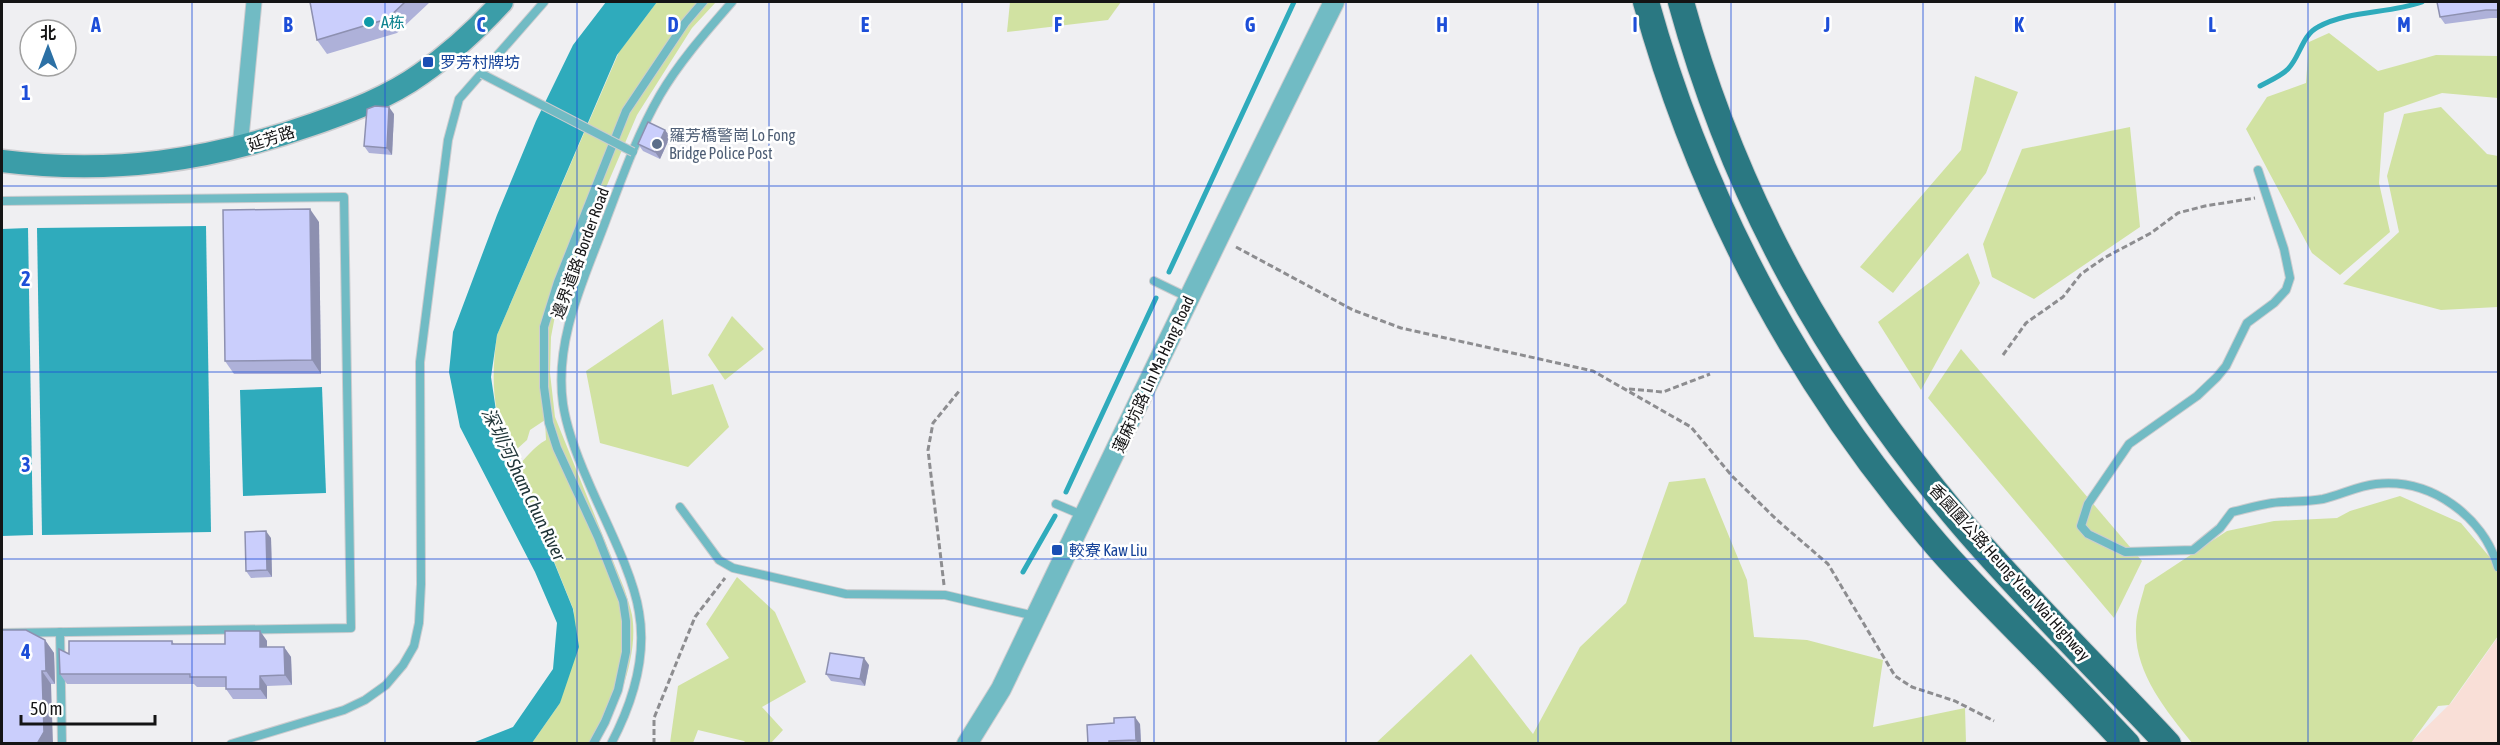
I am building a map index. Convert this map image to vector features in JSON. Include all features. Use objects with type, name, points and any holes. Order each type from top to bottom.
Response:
[{"type":"highway","name":"香園圍公路 Heung Yuen Wai Highway","points":[[1646,2],[1677,102],[1729,229],[1762,294],[1810,376],[1867,459],[1931,539],[2127,744]]},
{"type":"highway","name":"香園圍公路 Heung Yuen Wai Highway","points":[[1681,2],[1709,93],[1730,149],[1784,263],[1844,368],[1901,446],[1965,526],[2168,744]]},
{"type":"main road","name":"延芳路","points":[[2,161],[46,167],[144,165],[189,159],[240,148],[335,117],[387,94],[421,75],[456,47],[502,2]]},
{"type":"street","points":[[240,148],[254,2]]},
{"type":"street","name":"蓮麻坑路 Lin Ma Hang Road","points":[[967,744],[1001,689],[1334,2]]},
{"type":"lane","points":[[231,744],[344,710],[365,700],[386,685],[403,665],[414,646],[419,623],[421,584],[420,362],[448,140],[459,99],[544,2]]},
{"type":"lane","points":[[593,744],[618,690],[626,652],[626,621],[623,601],[598,537],[557,448],[549,423],[544,387],[544,327],[558,282],[626,111],[685,22],[704,2]]},
{"type":"lane","name":"邊界道路 Border Road","points":[[611,744],[625,715],[635,683],[640,645],[640,613],[631,582],[571,440],[563,404],[561,365],[564,340],[572,309],[647,120],[676,71],[732,2]]},
{"type":"lane","points":[[482,74],[633,152]]},
{"type":"lane","points":[[2258,170],[2284,249],[2290,278],[2286,290],[2274,303],[2247,323],[2226,366],[2217,377],[2189,402],[2129,444],[2088,504],[2081,526],[2088,534],[2125,552],[2193,550],[2220,528],[2232,512],[2271,504],[2323,499],[2355,487],[2378,484],[2406,486],[2434,494],[2456,506],[2471,519],[2485,535],[2499,567]]},
{"type":"lane","points":[[2,201],[344,197],[351,628],[2,633]]},
{"type":"lane","points":[[1154,281],[1189,298]]},
{"type":"lane","points":[[1056,504],[1085,516]]},
{"type":"lane","points":[[680,507],[719,560],[733,568],[846,594],[945,595],[1036,616]]},
{"type":"lane","points":[[60,632],[62,744]]},
{"type":"path","points":[[2003,355],[2026,323],[2062,297],[2081,274],[2151,233],[2178,213],[2267,195]]},
{"type":"path","points":[[1236,247],[1353,310],[1401,328],[1593,371],[1628,389],[1691,428],[1732,476],[1777,520],[1828,564],[1895,676],[1912,687],[1955,701],[1994,721]]},
{"type":"path","points":[[1628,389],[1663,392],[1710,374]]},
{"type":"path","points":[[945,595],[928,450],[933,423],[960,390]]},
{"type":"path","points":[[654,744],[654,718],[695,617],[733,568]]},
{"type":"shaded area","points":[[2498,637],[2498,743],[2409,744],[2452,702]]},
{"type":"green space","points":[[657,2],[716,2],[692,28],[637,115],[558,300],[551,337],[550,373],[555,417],[624,588],[632,615],[632,647],[625,681],[599,743],[532,743],[560,703],[574,611],[516,467],[546,440],[545,420],[530,430],[527,440],[517,449],[509,450],[499,421],[494,393],[497,335],[619,52]]},
{"type":"green space","points":[[1010,2],[1121,2],[1108,20],[1007,32]]},
{"type":"green space","points":[[2329,33],[2378,71],[2436,55],[2498,56],[2498,98],[2442,93],[2384,113],[2379,183],[2390,232],[2340,275],[2312,253],[2246,129],[2267,97],[2306,83],[2309,42]]},
{"type":"green space","points":[[1975,76],[2018,92],[1986,173],[1893,293],[1860,267],[1961,150]]},
{"type":"green space","points":[[2441,107],[2487,154],[2498,156],[2498,307],[2441,310],[2343,284],[2399,232],[2387,176],[2404,114]]},
{"type":"green space","points":[[2130,127],[2140,227],[2034,299],[1992,277],[1983,244],[2022,149]]},
{"type":"green space","points":[[1968,253],[1980,283],[1921,390],[1878,322]]},
{"type":"green space","points":[[732,316],[764,349],[725,380],[708,355]]},
{"type":"green space","points":[[663,319],[672,395],[713,384],[729,427],[688,467],[600,443],[586,371]]},
{"type":"green space","points":[[1961,349],[2142,561],[2114,618],[1928,398]]},
{"type":"green space","points":[[1705,478],[1747,580],[1754,637],[1807,640],[1883,660],[1873,727],[1965,708],[1966,743],[1376,743],[1471,654],[1533,734],[1580,647],[1626,603],[1669,482]]},
{"type":"green space","points":[[2400,496],[2461,523],[2498,567],[2498,636],[2449,705],[2438,706],[2411,743],[2192,743],[2162,704],[2140,660],[2136,622],[2145,585],[2227,531],[2274,521],[2337,518],[2350,511]]},
{"type":"green space","points":[[737,577],[775,612],[806,682],[762,707],[783,730],[771,743],[746,743],[698,730],[693,743],[670,743],[678,686],[729,658],[706,624]]},
{"type":"water","points":[[606,2],[657,2],[617,55],[497,335],[491,377],[498,424],[573,609],[579,647],[560,703],[532,743],[464,743],[475,742],[513,727],[553,669],[557,623],[535,572],[460,427],[449,372],[453,332],[497,215],[536,121],[573,45]]},
{"type":"water","points":[[206,226],[211,532],[42,535],[37,228]]},
{"type":"water","points":[[28,228],[33,535],[2,536],[2,229]]},
{"type":"water","points":[[322,387],[326,493],[243,496],[240,390]]},
{"type":"building","points":[[310,2],[405,2],[387,19],[317,40]]},
{"type":"building","points":[[2437,2],[2499,2],[2499,10],[2440,17]]},
{"type":"building","points":[[375,106],[389,107],[387,148],[364,146],[367,109]]},
{"type":"building","points":[[648,122],[665,130],[655,152],[638,144]]},
{"type":"building","points":[[310,209],[312,360],[225,361],[223,210]]},
{"type":"building","points":[[266,531],[267,570],[246,571],[245,532]]},
{"type":"building","points":[[2,630],[26,630],[45,640],[46,671],[42,671],[44,732],[37,744],[2,744]]},
{"type":"building","points":[[225,631],[260,631],[260,647],[284,647],[285,675],[260,676],[260,689],[226,689],[226,677],[190,677],[190,674],[60,674],[59,649],[69,654],[69,641],[172,641],[172,644],[225,644]]},
{"type":"building","points":[[830,653],[864,658],[860,679],[826,674]]},
{"type":"building","points":[[1135,717],[1136,740],[1088,744],[1087,725],[1114,723],[1114,718]]},
{"type":"waterway","points":[[1169,272],[1294,2]]},
{"type":"waterway","points":[[2260,86],[2288,69],[2308,35],[2318,27],[2343,18],[2422,2]]},
{"type":"waterway","points":[[1066,492],[1156,298]]},
{"type":"waterway","points":[[1023,572],[1055,516]]},
{"type":"place","name":"A栋","points":[[369,22]]},
{"type":"place","name":"罗芳村牌坊","points":[[428,62]]},
{"type":"place","name":"羅芳橋警崗 Lo Fong Bridge Police Post","points":[[657,144]]},
{"type":"place","name":"較寮 Kaw Liu","points":[[1057,550]]},
{"type":"water label","name":"深圳河 Sham Chun River","points":[[524,484]]}]
